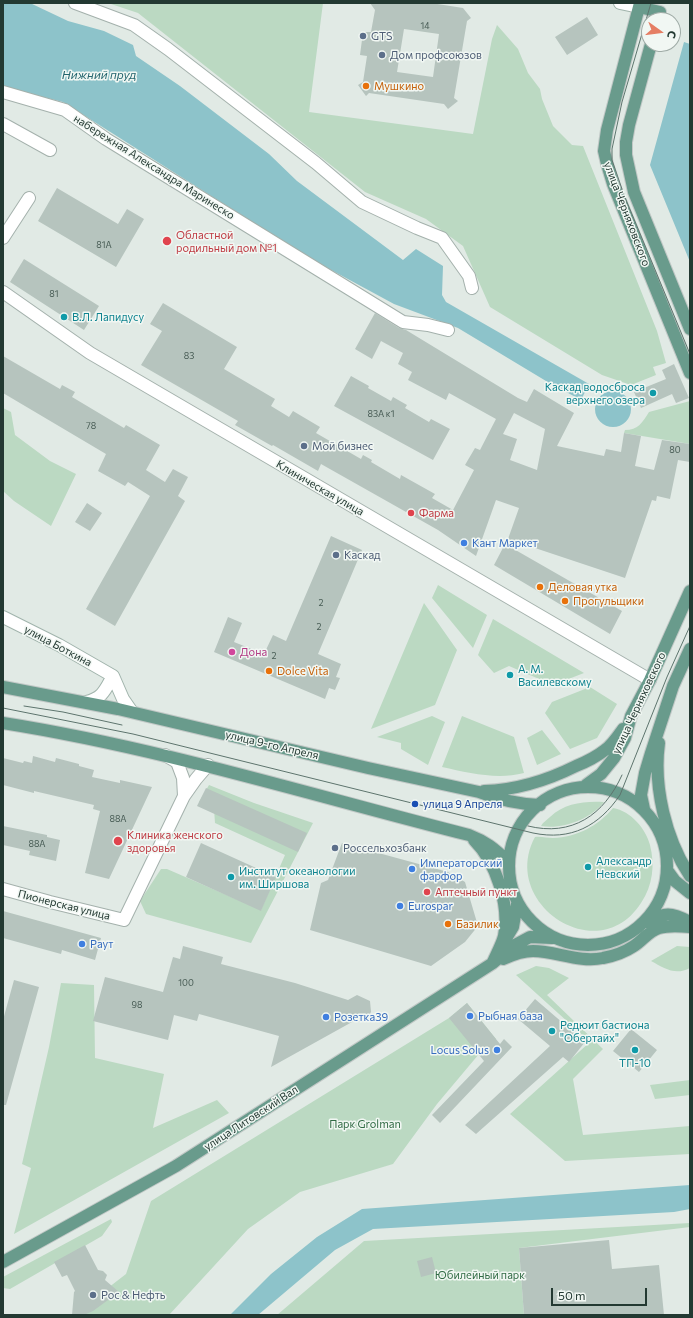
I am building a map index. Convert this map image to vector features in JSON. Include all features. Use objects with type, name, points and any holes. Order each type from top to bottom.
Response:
[{"type":"main road","points":[[640,5],[660,12]]},
{"type":"main road","name":"улица Черняховского","points":[[640,5],[607,130],[604,151],[606,164],[613,184],[690,373]]},
{"type":"main road","name":"улица Черняховского","points":[[649,52],[629,125],[626,142],[626,155],[634,192],[690,329]]},
{"type":"main road","name":"улица Черняховского","points":[[586,785],[601,774],[614,758],[624,738],[646,678],[690,591]]},
{"type":"main road","points":[[644,809],[641,795],[645,773],[673,686],[690,649]]},
{"type":"main road","name":"улица 9-го Апреля","points":[[3,688],[86,702],[132,712],[368,768],[479,792],[520,804],[540,805]]},
{"type":"main road","points":[[479,792],[498,791],[524,786],[552,777],[580,764],[606,749],[619,735],[631,716]]},
{"type":"main road","points":[[662,718],[657,754],[660,795],[670,833],[683,866],[690,876]]},
{"type":"main road","points":[[3,723],[101,740],[208,765],[340,802],[469,835],[481,839],[495,849],[507,861]]},
{"type":"main road","points":[[690,893],[675,881],[668,870],[663,839],[644,809],[630,798],[604,789],[586,785],[563,793],[540,805],[525,817],[516,829],[507,861],[512,892],[517,904],[527,919],[536,928],[552,938],[576,945],[600,945],[615,941],[629,934],[659,915],[670,914],[680,916],[690,922]]},
{"type":"main road","points":[[469,835],[480,845],[493,867],[498,880],[505,912],[503,937],[493,963]]},
{"type":"main road","points":[[642,925],[651,914],[660,898],[668,870]]},
{"type":"main road","name":"улица Литовский Вал","points":[[493,963],[513,926],[517,904]]},
{"type":"main road","points":[[493,963],[513,954],[531,951],[584,959],[601,958],[619,954],[634,946],[652,931],[659,928],[671,926],[690,927]]},
{"type":"main road","name":"улица Литовский Вал","points":[[3,1262],[176,1166],[493,963],[513,946],[530,937],[552,938]]},
{"type":"street","points":[[75,3],[134,25],[168,49],[316,163],[362,202],[442,238],[469,276],[472,288]]},
{"type":"street","points":[[620,3],[640,5]]},
{"type":"street","name":"набережная Александра Маринеско","points":[[3,92],[65,110],[106,138],[403,322],[428,325],[448,330]]},
{"type":"street","points":[[3,124],[50,150]]},
{"type":"street","points":[[3,238],[29,198]]},
{"type":"street","name":"Клиническая улица","points":[[3,292],[97,357],[646,678]]},
{"type":"street","name":"улица Боткина","points":[[3,617],[59,645],[113,676]]},
{"type":"street","points":[[86,702],[95,700],[105,692],[113,676]]},
{"type":"street","points":[[113,676],[123,699],[132,712]]},
{"type":"street","points":[[164,755],[177,762],[183,778],[184,796]]},
{"type":"street","points":[[184,796],[196,778],[208,765]]},
{"type":"street","name":"Пионерская улица","points":[[3,889],[124,920],[184,796]]},
{"type":"green space","points":[[108,3],[323,3],[309,112],[473,134],[492,39],[497,25],[518,49],[528,73],[540,89],[542,99],[553,126],[572,145],[583,146],[657,331],[666,363],[653,367],[656,375],[631,385],[602,375],[490,307],[463,246],[426,219],[365,192],[138,13]]},
{"type":"green space","points":[[690,401],[690,444],[624,433],[625,430],[633,429],[639,425],[649,412]]},
{"type":"green space","points":[[3,408],[11,412],[15,435],[50,461],[76,474],[51,526],[14,501],[3,491]]},
{"type":"green space","points":[[438,585],[487,615],[473,648],[432,598]]},
{"type":"green space","points":[[424,603],[457,650],[435,705],[371,729]]},
{"type":"green space","points":[[493,619],[584,673],[553,685],[509,666],[494,673],[478,655]]},
{"type":"green space","points":[[590,687],[617,704],[597,738],[570,749],[545,713],[552,702]]},
{"type":"green space","points":[[432,716],[445,722],[428,765],[401,749],[401,743],[377,737]]},
{"type":"green space","points":[[462,716],[514,737],[524,773],[493,776],[442,767]]},
{"type":"green space","points":[[542,730],[561,754],[537,765],[527,738]]},
{"type":"green space","points":[[209,785],[254,803],[313,823],[251,943],[146,914],[140,901],[161,869],[167,869],[261,910],[285,855],[215,823],[214,809],[199,802]]},
{"type":"green space","points":[[589,802],[604,802],[592,813],[576,822],[567,825],[549,827],[541,826],[556,812],[568,806]]},
{"type":"green space","points":[[613,808],[632,817],[645,833],[652,852],[652,875],[648,889],[641,903],[623,922],[601,930],[579,929],[558,920],[541,905],[530,885],[527,862],[535,837],[553,838],[579,833],[601,820]]},
{"type":"green space","points":[[677,946],[690,947],[690,968],[674,971],[651,961]]},
{"type":"green space","points":[[536,966],[549,968],[569,978],[547,995],[603,1049],[573,1079],[583,1135],[690,1126],[690,1154],[565,1161],[510,1114],[590,1042],[516,975]]},
{"type":"green space","points":[[61,983],[94,985],[95,1058],[164,1074],[153,1128],[217,1100],[229,1113],[14,1234],[31,1168],[22,1164],[49,1047]]},
{"type":"green space","name":"Парк Grolman","points":[[467,1003],[496,1039],[479,1054],[437,1104],[393,1164],[300,1192],[248,1229],[169,1315],[73,1315],[126,1274],[151,1201],[449,1018]]},
{"type":"green space","points":[[690,1080],[690,1095],[655,1099],[650,1085]]},
{"type":"green space","points":[[111,1219],[112,1222],[102,1236],[10,1289],[3,1288],[3,1277]]},
{"type":"green space","name":"Юбилейный парк","points":[[690,1223],[690,1227],[519,1248],[524,1315],[277,1315],[364,1241]]},
{"type":"water","name":"Нижний пруд","points":[[3,3],[30,3],[68,21],[104,31],[133,45],[136,56],[180,86],[269,154],[297,181],[403,260],[416,249],[443,266],[442,295],[446,302],[589,384],[581,400],[546,381],[458,328],[394,304],[309,258],[63,102],[3,87]]},
{"type":"water","points":[[684,42],[690,44],[690,262],[650,165]]},
{"type":"water","points":[[617,391],[626,396],[630,402],[630,416],[626,422],[617,427],[609,427],[600,422],[596,416],[595,405],[600,396],[606,392]]},
{"type":"water","points":[[690,1185],[690,1209],[674,1212],[373,1229],[335,1250],[258,1315],[230,1315],[271,1274],[317,1237],[362,1209]]},
{"type":"building","name":"Дом профсоюзов","points":[[370,3],[431,3],[463,8],[471,18],[467,21],[454,98],[458,101],[448,109],[444,104],[369,93],[366,96],[358,85],[363,82],[367,56],[360,55],[363,32],[371,32],[375,10]],"holes":[[[404,29],[439,34],[433,77],[397,72]]]},
{"type":"building","points":[[587,17],[598,35],[567,55],[555,37]]},
{"type":"building","points":[[57,188],[118,224],[127,209],[144,219],[116,267],[38,221]]},
{"type":"building","points":[[24,259],[99,306],[84,330],[10,282]]},
{"type":"building","points":[[163,303],[237,347],[224,369],[275,399],[271,406],[289,417],[293,411],[320,427],[316,433],[361,459],[363,455],[372,460],[371,462],[400,479],[401,475],[435,494],[432,498],[453,510],[474,470],[465,465],[475,448],[480,450],[496,419],[449,393],[446,400],[408,380],[412,372],[398,364],[403,353],[381,341],[372,359],[355,349],[375,313],[399,328],[406,330],[518,398],[527,402],[534,389],[574,413],[557,446],[604,456],[606,449],[621,452],[624,433],[641,436],[635,466],[654,470],[662,440],[690,444],[690,462],[678,460],[670,499],[657,496],[656,501],[652,500],[625,578],[508,539],[519,508],[496,500],[476,556],[438,530],[321,464],[318,471],[235,425],[238,421],[141,365],[162,331],[150,324]],"holes":[[[514,413],[545,429],[537,470],[510,460],[517,439],[503,434]]]},
{"type":"building","points":[[3,356],[60,389],[62,385],[75,392],[72,397],[124,428],[126,425],[160,445],[146,470],[165,482],[173,469],[188,477],[178,496],[185,501],[115,626],[86,609],[150,496],[128,482],[125,486],[98,471],[106,454],[3,393]]},
{"type":"building","points":[[674,364],[689,398],[676,403],[672,394],[641,408],[634,392],[666,379],[662,370]]},
{"type":"building","points":[[351,376],[391,401],[393,397],[407,405],[405,408],[429,422],[431,419],[450,429],[433,460],[334,406]]},
{"type":"building","points":[[87,503],[102,513],[90,531],[75,522]]},
{"type":"building","points":[[331,536],[362,550],[318,654],[341,664],[336,677],[340,678],[335,690],[329,688],[325,699],[214,652],[228,617],[242,623],[234,642],[264,654],[273,635],[286,641]]},
{"type":"building","points":[[505,544],[622,611],[610,634],[494,565]]},
{"type":"building","points":[[33,756],[55,762],[56,758],[79,764],[79,766],[94,770],[92,777],[120,783],[120,780],[152,787],[109,879],[85,873],[100,811],[93,809],[94,805],[3,785],[3,758],[23,763],[24,761],[32,763]]},
{"type":"building","points":[[206,788],[307,833],[298,852],[197,806]]},
{"type":"building","points":[[3,826],[47,835],[47,837],[60,840],[56,861],[29,855],[30,851],[3,845]]},
{"type":"building","name":"Институт океанологии им. Ширшова","points":[[201,843],[276,877],[261,911],[186,877]]},
{"type":"building","points":[[342,843],[448,872],[465,882],[478,926],[465,942],[431,966],[310,930],[321,883],[328,880]]},
{"type":"building","points":[[3,911],[101,938],[95,960],[62,950],[61,954],[3,938]]},
{"type":"building","points":[[183,946],[223,957],[221,964],[295,983],[348,1000],[357,995],[370,1001],[371,1012],[365,1022],[352,1022],[271,1067],[279,1036],[199,1014],[197,1021],[174,1015],[168,1040],[93,1021],[105,977],[163,992],[173,957],[180,959]]},
{"type":"building","points":[[14,980],[39,987],[6,1105],[3,1105],[3,1020]]},
{"type":"building","points":[[535,999],[585,1042],[569,1062],[563,1057],[476,1134],[465,1125],[550,1046],[518,1019]]},
{"type":"building","points":[[467,1003],[500,1044],[504,1039],[512,1047],[440,1123],[432,1115],[484,1061],[449,1018]]},
{"type":"building","name":"ТП-10","points":[[631,1029],[657,1050],[639,1072],[613,1051]]},
{"type":"building","points":[[609,1240],[612,1269],[659,1265],[664,1315],[524,1315],[519,1248]]},
{"type":"building","points":[[85,1245],[98,1270],[103,1271],[107,1275],[105,1280],[119,1292],[93,1311],[84,1315],[72,1315],[75,1291],[67,1275],[62,1277],[54,1262]]},
{"type":"building","points":[[432,1257],[436,1273],[421,1277],[417,1261]]},
{"type":"tram line","points":[[651,3],[622,102],[612,149],[612,160],[624,195],[690,354]]},
{"type":"tram line","points":[[3,708],[133,734],[533,833],[560,835],[572,833],[593,823],[612,806],[620,795],[667,677],[690,626]]},
{"type":"tram line","points":[[24,706],[63,712],[122,725]]},
{"type":"tram line","points":[[528,826],[544,829],[559,828],[585,820],[596,812],[606,801],[615,789],[622,775]]},
{"type":"place","name":"GTS","points":[[363,36]]},
{"type":"place","name":"Дом профсоюзов","points":[[382,55]]},
{"type":"place","name":"Мушкино","points":[[366,86]]},
{"type":"place","name":"Областной родильный дом №1","points":[[167,241]]},
{"type":"place","name":"В.Л. Лапидусу","points":[[64,317]]},
{"type":"place","name":"Каскад водосброса верхнего озера","points":[[653,393]]},
{"type":"place","name":"Мой бизнес","points":[[304,446]]},
{"type":"place","name":"Фарма","points":[[411,513]]},
{"type":"place","name":"Кант Маркет","points":[[464,543]]},
{"type":"place","name":"Каскад","points":[[336,555]]},
{"type":"place","name":"Деловая утка","points":[[540,587]]},
{"type":"place","name":"Прогульщики","points":[[565,601]]},
{"type":"place","name":"Дона","points":[[232,652]]},
{"type":"place","name":"Dolce Vita","points":[[269,671]]},
{"type":"place","name":"А. М. Василевскому","points":[[510,675]]},
{"type":"place","name":"улица 9 Апреля","points":[[415,804]]},
{"type":"place","name":"Клиника женского здоровья","points":[[118,841]]},
{"type":"place","name":"Россельхозбанк","points":[[335,848]]},
{"type":"place","name":"Александр Невский","points":[[588,867]]},
{"type":"place","name":"Императорский фарфор","points":[[412,869]]},
{"type":"place","name":"Институт океанологии им. Ширшова","points":[[231,877]]},
{"type":"place","name":"Аптечный пункт","points":[[427,892]]},
{"type":"place","name":"Eurospar","points":[[400,906]]},
{"type":"place","name":"Базилик","points":[[448,924]]},
{"type":"place","name":"Раут","points":[[82,944]]},
{"type":"place","name":"Рыбная база","points":[[470,1016]]},
{"type":"place","name":"Розетка39","points":[[326,1017]]},
{"type":"place","name":"Редюит бастиона \"Обертайх\"","points":[[552,1031]]},
{"type":"place","name":"Locus Solus","points":[[497,1050]]},
{"type":"place","name":"ТП-10","points":[[635,1050]]},
{"type":"place","name":"Рос & Нефть","points":[[93,1295]]}]
